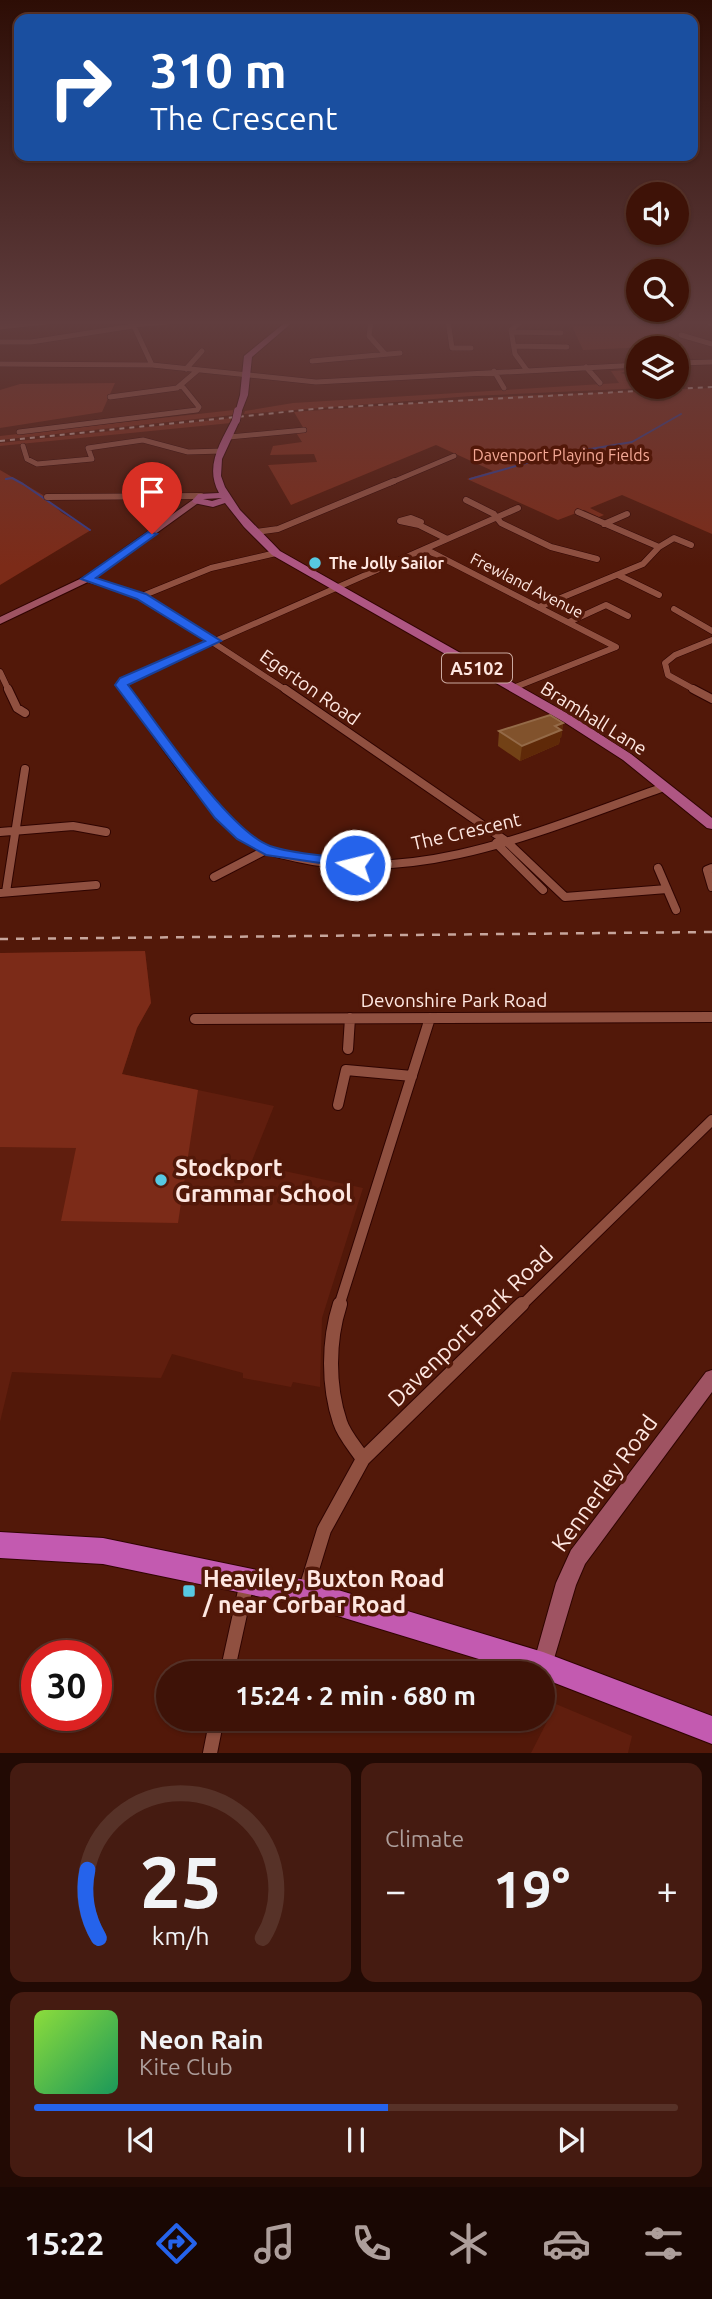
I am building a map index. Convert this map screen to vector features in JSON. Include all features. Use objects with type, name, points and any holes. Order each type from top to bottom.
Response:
[{"type":"highway","points":[[0,1545],[103,1551],[247,1580],[305,1593],[530,1661]]},
{"type":"highway","points":[[555,1670],[712,1730]]},
{"type":"main road","points":[[206,500],[217,484],[215,468],[229,438],[240,403]]},
{"type":"main road","name":"Bramhall Lane","points":[[217,484],[240,515],[276,553],[513,688],[627,757],[712,825]]},
{"type":"main road","points":[[206,500],[226,497]]},
{"type":"main road","name":"Bramhall Lane","points":[[206,500],[240,515]]},
{"type":"street","points":[[23,431],[197,410],[199,407],[196,403]]},
{"type":"street","points":[[229,438],[304,430]]},
{"type":"street","points":[[23,446],[27,459],[34,464],[92,459],[88,448],[144,440],[188,453],[222,451]]},
{"type":"street","points":[[256,532],[278,529],[454,456]]},
{"type":"street","points":[[47,496],[206,500]]},
{"type":"street","points":[[0,621],[87,579],[188,509],[206,500]]},
{"type":"street","points":[[466,500],[498,518],[501,523],[551,547],[597,559]]},
{"type":"street","name":"The Crescent","points":[[518,508],[124,681],[121,685],[225,820],[242,836],[266,850],[355,865],[415,861],[501,842],[664,787]]},
{"type":"street","points":[[578,512],[659,547]]},
{"type":"street","points":[[604,524],[627,514]]},
{"type":"street","points":[[419,525],[447,539]]},
{"type":"street","points":[[664,533],[691,545]]},
{"type":"street","points":[[539,607],[643,564],[659,547],[674,538]]},
{"type":"street","name":"Frewland Avenue","points":[[425,549],[616,647],[513,688]]},
{"type":"street","points":[[142,596],[211,568],[276,553]]},
{"type":"street","points":[[618,575],[659,595]]},
{"type":"street","name":"Egerton Road","points":[[87,579],[142,596],[215,641],[501,842]]},
{"type":"street","points":[[569,622],[607,605],[628,616]]},
{"type":"street","points":[[674,609],[712,631]]},
{"type":"street","points":[[712,640],[676,655],[665,663],[668,675],[712,699]]},
{"type":"street","points":[[0,672],[17,708],[25,713]]},
{"type":"street","points":[[25,769],[17,831],[3,892],[96,884]]},
{"type":"street","points":[[0,832],[73,826],[106,832]]},
{"type":"street","points":[[501,842],[565,897],[667,889]]},
{"type":"street","points":[[501,842],[543,890]]},
{"type":"street","points":[[214,877],[266,850]]},
{"type":"street","points":[[658,868],[676,911]]},
{"type":"street","points":[[712,868],[707,870],[712,887]]},
{"type":"street","name":"Devonshire Park Road","points":[[195,1019],[712,1017]]},
{"type":"street","points":[[338,1105],[347,1059],[349,1018]]},
{"type":"street","points":[[363,1459],[340,1423],[331,1376],[333,1325],[430,1018]]},
{"type":"street","points":[[347,1059],[412,1076]]},
{"type":"street","name":"Davenport Park Road","points":[[305,1593],[324,1530],[363,1459],[712,1120]]},
{"type":"street","name":"Kennerley Road","points":[[544,1661],[566,1583],[578,1557],[712,1378]]},
{"type":"street","points":[[230,1661],[247,1580]]},
{"type":"street","points":[[210,1753],[214,1731]]},
{"type":"shaded area","name":"Stockport Grammar School","points":[[145,951],[151,1003],[137,1028],[122,1074],[274,1106],[249,1168],[264,1171],[266,1167],[363,1188],[322,1318],[320,1387],[293,1382],[291,1387],[243,1378],[243,1373],[172,1354],[161,1378],[12,1372],[0,1422],[0,953]]},
{"type":"shaded area","points":[[556,1704],[632,1736],[628,1753],[531,1753],[542,1731],[555,1731]]},
{"type":"green space","points":[[0,403],[106,403],[102,412],[0,428]]},
{"type":"green space","points":[[296,403],[385,403],[244,414],[245,411]]},
{"type":"green space","name":"Davenport Playing Fields","points":[[421,403],[712,403],[712,534],[622,495],[590,508],[604,515],[599,517],[584,510],[558,520],[467,479],[493,471],[436,445],[291,505],[268,465],[317,462],[314,454],[270,455],[273,446],[302,442],[295,431],[304,429],[294,412]]},
{"type":"green space","points":[[234,410],[233,415],[0,440],[0,436]]},
{"type":"green space","points":[[232,418],[231,423],[0,446],[0,443]]},
{"type":"green space","points":[[0,470],[43,495],[62,513],[91,530],[0,585]]},
{"type":"green space","points":[[145,951],[151,1003],[137,1028],[122,1074],[198,1090],[178,1223],[61,1221],[76,1148],[0,1147],[0,953]]},
{"type":"building","points":[[550,715],[563,723],[555,726],[561,730],[522,746],[499,731]]},
{"type":"waterway","points":[[470,479],[555,455],[632,442],[681,414]]},
{"type":"waterway","points":[[6,479],[12,478],[23,484],[90,530]]},
{"type":"railway","points":[[0,441],[324,408],[420,403]]},
{"type":"railway","points":[[0,939],[712,932]]},
{"type":"place","name":"The Jolly Sailor","points":[[315,563]]},
{"type":"place","name":"Stockport Grammar School","points":[[161,1180]]},
{"type":"place","name":"Heaviley, Buxton Road / near Corbar Road","points":[[189,1591]]},
{"type":"route","points":[[152,534],[87,579],[142,596],[215,641],[124,681],[121,685],[225,820],[242,836],[266,850],[355,865]]}]
